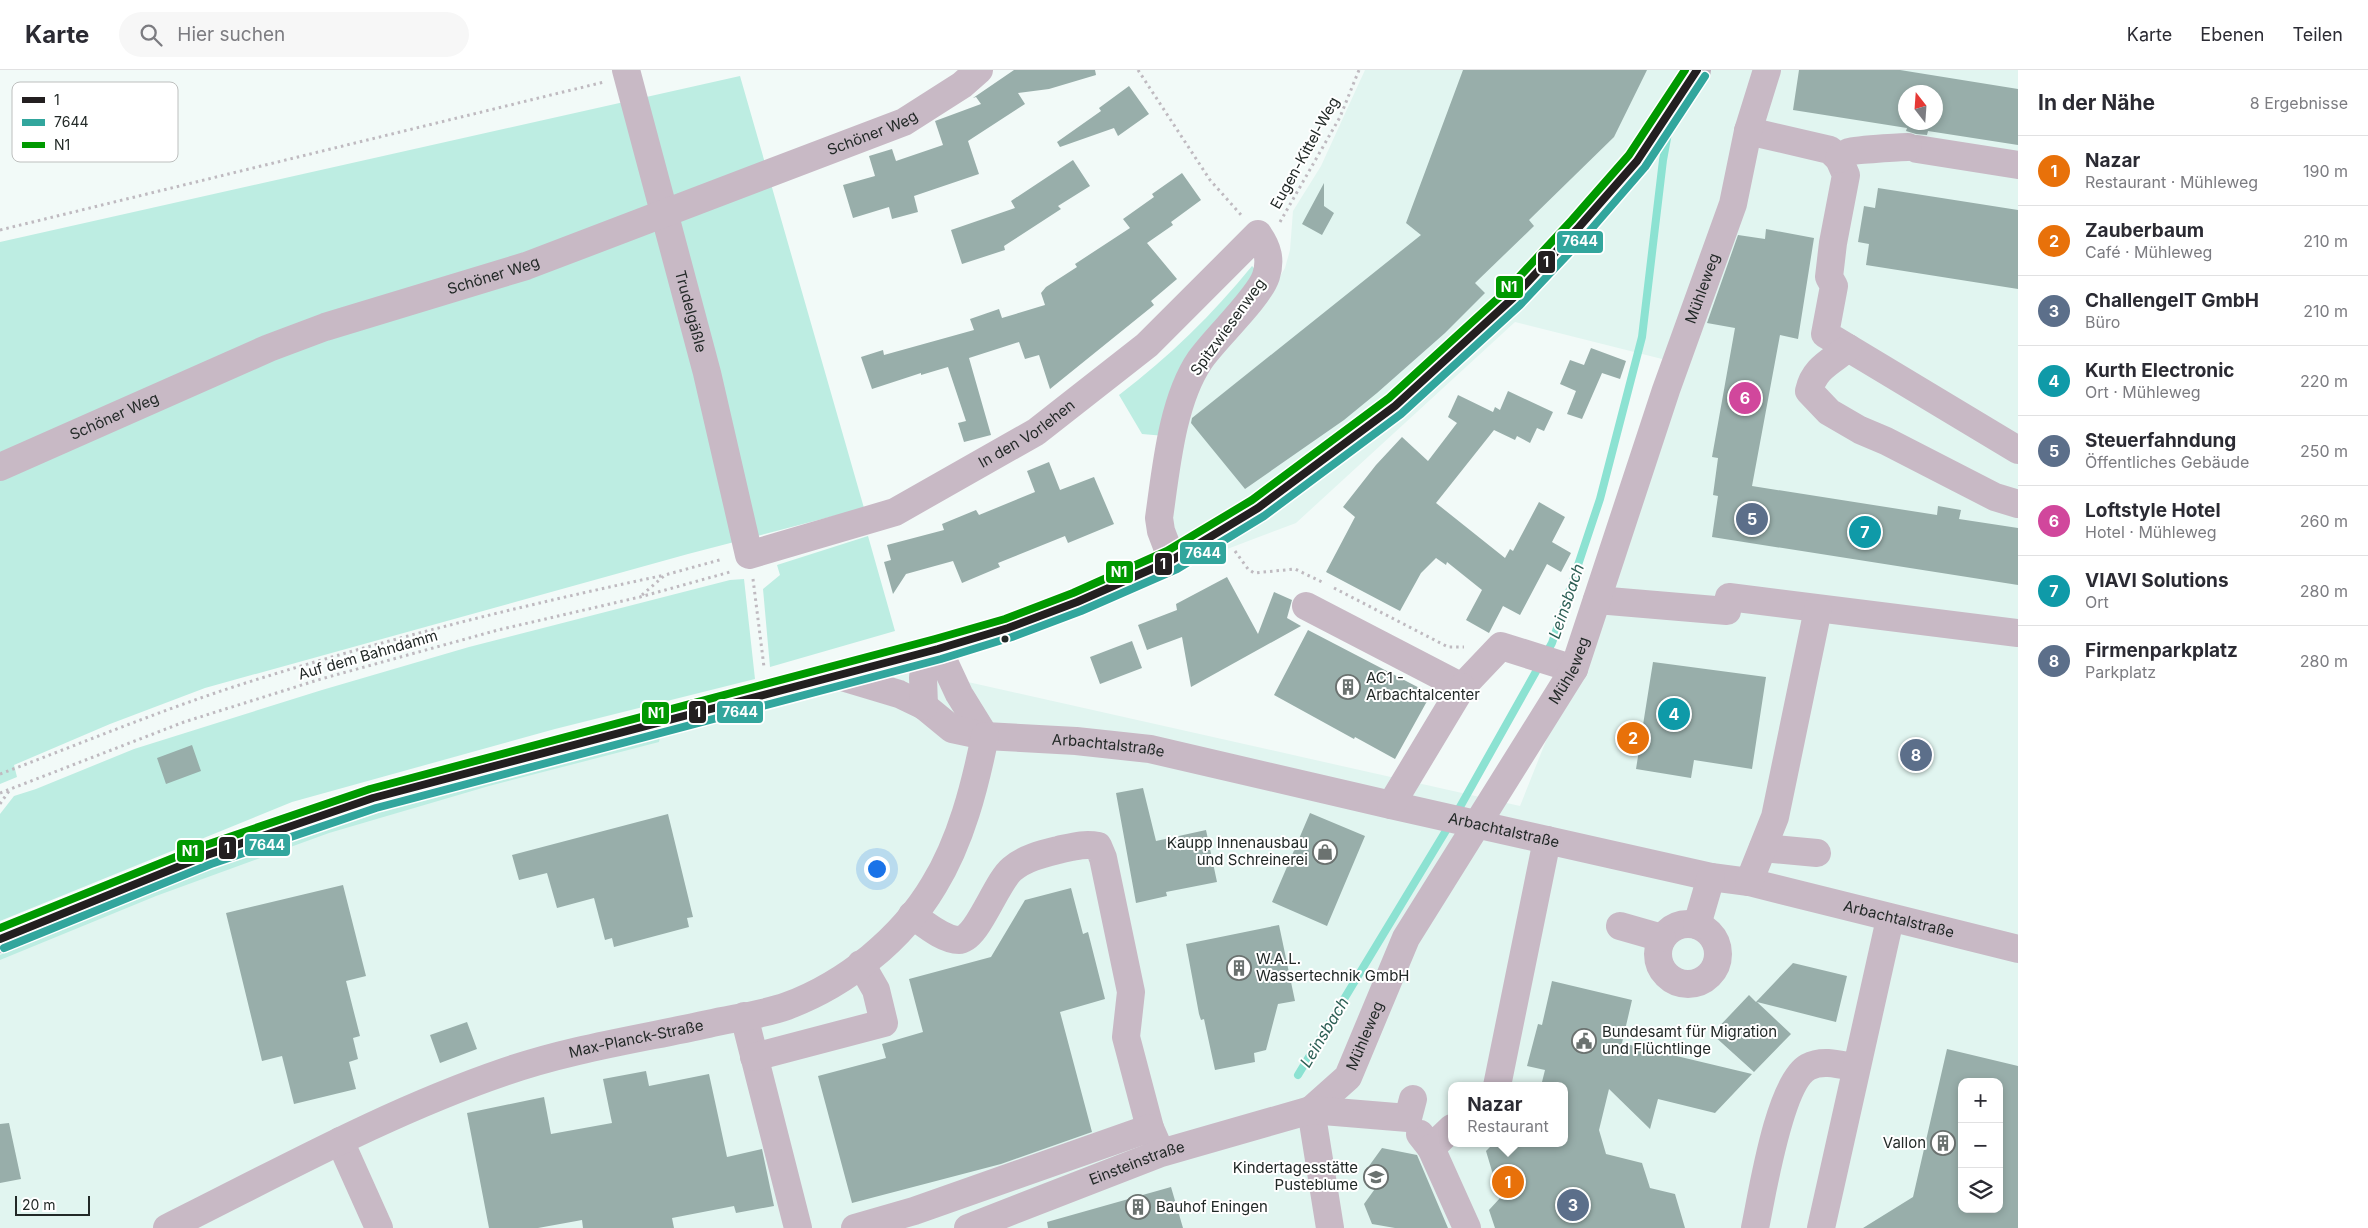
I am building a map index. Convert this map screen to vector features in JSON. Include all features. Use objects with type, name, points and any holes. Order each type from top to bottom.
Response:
[{"type":"main road","points":[[0,940],[207,855],[373,798],[938,649],[1008,628],[1077,602],[1172,560],[1258,508],[1396,406],[1513,298],[1637,161],[1696,70]]},
{"type":"street","name":"Schöner Weg","points":[[0,467],[269,348],[325,327],[526,266],[904,122],[962,85],[979,70]]},
{"type":"street","name":"Mühleweg","points":[[1311,1110],[1348,1077],[1406,938],[1476,823],[1567,666],[1597,600],[1666,390],[1733,204],[1748,132],[1767,70]]},
{"type":"street","name":"Trudelgäßle","points":[[627,73],[708,373],[745,567]]},
{"type":"street","points":[[1748,132],[1830,150],[1839,159],[1846,175],[1832,252],[1829,277],[1834,286],[1825,334],[2018,450]]},
{"type":"street","points":[[1839,159],[1849,151],[1881,150],[1895,146],[2018,165]]},
{"type":"street","name":"Spitzwiesenweg","points":[[1172,560],[1161,531],[1159,518],[1176,422],[1186,386],[1199,362],[1215,340],[1251,300],[1265,279],[1270,262],[1261,239]]},
{"type":"street","name":"In den Vorlehen","points":[[745,567],[895,512],[1036,432],[1147,345],[1261,239]]},
{"type":"street","points":[[1848,348],[1822,367],[1812,379],[1808,391],[1829,412],[1860,430],[1886,441],[1995,497],[2018,504]]},
{"type":"street","points":[[1597,600],[1727,611],[1729,597],[2018,633]]},
{"type":"street","points":[[1306,606],[1462,687]]},
{"type":"street","points":[[1749,882],[1774,817],[1818,609]]},
{"type":"street","points":[[1390,805],[1462,687],[1501,646],[1567,666]]},
{"type":"street","points":[[924,706],[923,677],[938,649]]},
{"type":"street","points":[[938,649],[959,694],[985,736]]},
{"type":"street","name":"Arbachtalstraße","points":[[839,676],[899,694],[924,706],[952,729],[985,736],[1076,741],[1150,749],[1547,840],[1711,876],[1749,882],[2018,950]]},
{"type":"street","name":"Max-Planck-Straße","points":[[167,1228],[432,1098],[513,1069],[603,1045],[785,1006],[815,994],[883,947],[912,915],[935,884],[951,850],[965,812],[985,736]]},
{"type":"street","points":[[1498,1082],[1547,840]]},
{"type":"street","points":[[912,915],[947,938],[960,941],[971,935],[1000,884],[1012,869],[1035,856],[1086,844],[1098,846],[1103,858],[1131,992],[1126,1037],[1150,1128],[1160,1153]]},
{"type":"street","points":[[1763,848],[1816,853]]},
{"type":"street","points":[[1697,924],[1711,876]]},
{"type":"street","points":[[1821,1228],[1890,918]]},
{"type":"street","points":[[1697,924],[1706,929],[1718,945],[1716,965],[1711,974],[1694,984],[1674,981],[1666,975],[1657,957],[1658,947],[1662,938],[1668,930],[1677,925],[1697,924]]},
{"type":"street","points":[[1620,926],[1662,938]]},
{"type":"street","points":[[754,1057],[884,1023],[876,990],[861,964]]},
{"type":"street","points":[[744,1016],[798,1228]]},
{"type":"street","points":[[1755,1228],[1779,1120],[1790,1088],[1798,1075],[1808,1067],[1819,1063],[1856,1068]]},
{"type":"street","points":[[1330,1228],[1311,1110],[1410,1109],[1431,1148],[1467,1228]]},
{"type":"street","name":"Einsteinstraße","points":[[968,1228],[1160,1153],[1311,1110]]},
{"type":"street","points":[[855,1228],[914,1211],[1150,1128]]},
{"type":"street","points":[[1431,1148],[1448,1132]]},
{"type":"street","points":[[340,1142],[379,1228]]},
{"type":"path","points":[[1138,70],[1210,180],[1261,239]]},
{"type":"path","name":"Eugen-Kittel-Weg","points":[[1261,239],[1291,205],[1335,125],[1359,70]]},
{"type":"path","points":[[0,230],[627,73]]},
{"type":"path","points":[[0,774],[154,714],[256,680],[551,599],[665,575],[730,558],[745,567],[764,665]]},
{"type":"path","name":"Auf dem Bahndamm","points":[[0,793],[184,722],[321,679],[498,630],[640,597],[745,567]]},
{"type":"path","points":[[640,597],[665,575]]},
{"type":"path","points":[[0,804],[11,788]]},
{"type":"shaded area","points":[[1365,70],[2018,70],[2018,1228],[0,1228],[0,945],[222,853],[463,782],[910,669],[1520,806],[1614,570],[1678,363],[1515,322],[1296,523],[1164,573],[1182,433],[1206,370],[1269,294],[1285,268],[1290,250],[1293,211],[1321,166]]},
{"type":"green space","points":[[740,76],[864,508],[688,554],[205,688],[110,724],[14,765],[17,777],[0,784],[0,242]]},
{"type":"green space","points":[[1252,266],[1258,272],[1165,436],[1142,434],[1119,395],[1190,334]]},
{"type":"green space","points":[[868,536],[895,631],[770,667],[763,589],[780,575],[777,565]]},
{"type":"green space","points":[[744,579],[755,679],[555,729],[292,802],[0,921],[0,814],[14,796],[36,789],[134,749],[322,690],[469,647],[730,580]]},
{"type":"green space","points":[[660,737],[659,742],[489,786],[329,833],[156,896],[0,960],[0,955],[193,876],[321,829],[423,799]]},
{"type":"building","points":[[1014,70],[1095,70],[1096,75],[1049,89],[1018,93],[1025,104],[968,141],[979,174],[914,196],[918,212],[892,219],[889,207],[853,218],[843,185],[875,176],[869,156],[892,149],[896,161],[943,145],[935,121],[981,104],[976,97],[973,98]]},
{"type":"building","points":[[1463,70],[1647,70],[1614,137],[1529,220],[1534,226],[1475,283],[1485,293],[1445,333],[1344,420],[1245,489],[1191,423],[1192,418],[1421,235],[1406,223]]},
{"type":"building","points":[[1799,70],[1900,70],[2018,89],[2018,145],[1928,131],[1927,135],[1906,131],[1943,130],[1943,85],[1898,85],[1898,127],[1793,110]]},
{"type":"building","points":[[1129,86],[1149,114],[1118,136],[1114,128],[1060,147],[1057,142],[1101,111],[1099,108]]},
{"type":"building","points":[[1073,160],[1090,186],[1058,206],[1061,209],[1004,246],[1005,250],[962,264],[951,230],[1015,208],[1011,201]]},
{"type":"building","points":[[1182,173],[1201,200],[1171,222],[1173,225],[1147,243],[1177,279],[1151,301],[1154,305],[1050,389],[1039,355],[1025,359],[1019,342],[969,358],[991,435],[964,442],[958,423],[966,421],[948,367],[921,375],[921,373],[872,389],[861,357],[883,350],[884,355],[974,330],[970,319],[999,309],[1002,318],[1045,305],[1041,293],[1046,287],[1077,267],[1075,264],[1130,228],[1123,219],[1154,197],[1152,194]]},
{"type":"building","points":[[1324,183],[1324,206],[1334,213],[1322,235],[1302,224]]},
{"type":"building","points":[[1878,188],[2018,210],[2018,289],[1866,265],[1869,244],[1858,242],[1864,206],[1875,208]]},
{"type":"building","points":[[1766,229],[1814,238],[1798,339],[1780,335],[1752,486],[1937,515],[1938,506],[1961,510],[1959,519],[2018,528],[2018,585],[1712,537],[1718,496],[1713,495],[1718,458],[1712,457],[1735,328],[1707,323],[1738,235],[1765,239]]},
{"type":"building","points":[[1591,348],[1626,361],[1620,379],[1602,373],[1582,419],[1567,414],[1576,391],[1560,384],[1570,360],[1584,365]]},
{"type":"building","points":[[1508,391],[1553,412],[1544,431],[1537,428],[1530,443],[1517,436],[1515,440],[1494,430],[1436,503],[1505,558],[1510,549],[1513,551],[1539,502],[1565,517],[1552,542],[1571,553],[1561,572],[1547,564],[1520,615],[1503,606],[1489,633],[1466,620],[1482,590],[1447,562],[1446,565],[1436,558],[1421,573],[1400,611],[1326,572],[1355,517],[1343,507],[1376,465],[1402,437],[1428,461],[1457,423],[1448,417],[1458,395],[1493,412],[1495,407],[1500,410]]},
{"type":"building","points":[[1049,462],[1060,490],[1094,477],[1114,524],[1068,543],[1065,536],[998,563],[1000,567],[962,583],[953,561],[906,574],[893,594],[884,562],[891,560],[887,545],[944,530],[942,524],[976,510],[979,515],[1035,492],[1027,471]]},
{"type":"building","points":[[1227,577],[1258,634],[1274,592],[1292,600],[1287,618],[1301,626],[1191,687],[1182,637],[1147,650],[1138,625],[1177,610],[1176,604]]},
{"type":"building","name":"AC1 - Arbachtalcenter","points":[[1308,630],[1431,694],[1395,759],[1274,695]]},
{"type":"building","points":[[1132,641],[1142,668],[1100,684],[1090,657]]},
{"type":"building","points":[[1653,662],[1766,677],[1752,769],[1694,760],[1691,778],[1636,769]]},
{"type":"building","points":[[192,745],[201,771],[166,784],[157,758]]},
{"type":"building","points":[[1143,788],[1156,841],[1206,830],[1217,882],[1166,892],[1167,896],[1136,903],[1116,793]]},
{"type":"building","points":[[1310,813],[1365,836],[1327,926],[1272,902]]},
{"type":"building","points":[[668,814],[693,917],[687,918],[689,927],[614,947],[612,938],[605,940],[594,898],[557,908],[547,873],[519,880],[512,855]]},
{"type":"building","points":[[343,885],[366,976],[346,981],[360,1036],[353,1038],[358,1059],[349,1062],[356,1089],[294,1104],[282,1056],[262,1061],[226,913]]},
{"type":"building","points":[[1071,888],[1083,934],[1088,932],[1105,999],[1060,1012],[1092,1132],[1001,1164],[852,1203],[818,1076],[886,1058],[882,1044],[923,1032],[909,979],[991,957],[1025,900]]},
{"type":"building","name":"W.A.L. Wassertechnik GmbH","points":[[1279,925],[1295,1001],[1278,1004],[1266,1050],[1254,1053],[1255,1062],[1215,1070],[1204,1019],[1201,1020],[1199,1014],[1186,944]]},
{"type":"building","points":[[1793,963],[1847,976],[1836,1022],[1757,1002],[1791,1034],[1754,1072],[1712,1034],[1749,995],[1756,1002]]},
{"type":"building","points":[[1552,981],[1632,1000],[1622,1043],[1752,1074],[1715,1113],[1658,1099],[1650,1129],[1609,1089],[1599,1130],[1606,1154],[1642,1163],[1650,1188],[1675,1194],[1685,1228],[1495,1228],[1489,1210],[1500,1198],[1486,1151],[1490,1147],[1568,1147],[1568,1082],[1542,1082],[1545,1070],[1527,1066],[1538,1024],[1542,1025]]},
{"type":"building","points":[[467,1022],[477,1049],[440,1063],[430,1035]]},
{"type":"building","name":"Vallon","points":[[1947,1049],[2018,1066],[2018,1228],[1863,1228],[1913,1197]]},
{"type":"building","points":[[646,1071],[649,1086],[709,1074],[727,1157],[762,1149],[774,1206],[736,1213],[734,1206],[672,1218],[674,1228],[583,1228],[582,1220],[538,1228],[489,1228],[467,1113],[544,1097],[551,1134],[612,1123],[603,1079]]},
{"type":"building","points":[[9,1123],[21,1179],[0,1183],[0,1124]]},
{"type":"building","name":"Kindertagesstätte Pusteblume","points":[[1382,1148],[1417,1155],[1448,1228],[1395,1228],[1372,1224],[1364,1204],[1377,1186],[1369,1166]]},
{"type":"building","name":"Bauhof Eningen","points":[[1171,1187],[1183,1228],[1048,1228],[1047,1222]]},
{"type":"waterway","name":"Leinsbach","points":[[1456,814],[1552,643],[1600,499],[1642,337],[1663,160],[1668,133]]},
{"type":"waterway","name":"Leinsbach","points":[[1298,1075],[1450,824]]},
{"type":"transit line","name":"N1","points":[[0,928],[203,846],[370,789],[1005,619],[1073,593],[1167,551],[1252,500],[1389,398],[1506,291],[1629,155],[1685,70]]},
{"type":"transit line","name":"1","points":[[0,939],[207,855],[373,798],[938,649],[1008,628],[1077,602],[1172,560],[1258,508],[1395,406],[1513,298],[1637,161],[1697,70]]},
{"type":"transit line","name":"7644","points":[[4,948],[211,864],[376,808],[941,659],[1012,637],[1081,611],[1177,569],[1264,516],[1401,414],[1520,305],[1587,234],[1645,167],[1705,76]]},
{"type":"place","name":"Loftstyle Hotel","points":[[1745,398]]},
{"type":"place","name":"Steuerfahndung","points":[[1752,519]]},
{"type":"place","name":"VIAVI Solutions","points":[[1865,532]]},
{"type":"place","name":"AC1 - Arbachtalcenter","points":[[1348,687]]},
{"type":"place","name":"Kurth Electronic","points":[[1674,714]]},
{"type":"place","name":"Zauberbaum","points":[[1633,738]]},
{"type":"place","name":"Firmenparkplatz","points":[[1916,755]]},
{"type":"place","name":"Kaupp Innenausbau und Schreinerei","points":[[1325,852]]},
{"type":"place","name":"W.A.L. Wassertechnik GmbH","points":[[1239,968]]},
{"type":"place","name":"Bundesamt für Migration und Flüchtlinge","points":[[1584,1041]]},
{"type":"place","name":"Vallon","points":[[1943,1143]]},
{"type":"place","name":"Kindertagesstätte Pusteblume","points":[[1376,1177]]},
{"type":"place","name":"Nazar","points":[[1508,1182]]},
{"type":"place","name":"ChallengeIT GmbH","points":[[1573,1205]]},
{"type":"place","name":"Bauhof Eningen","points":[[1138,1207]]}]
